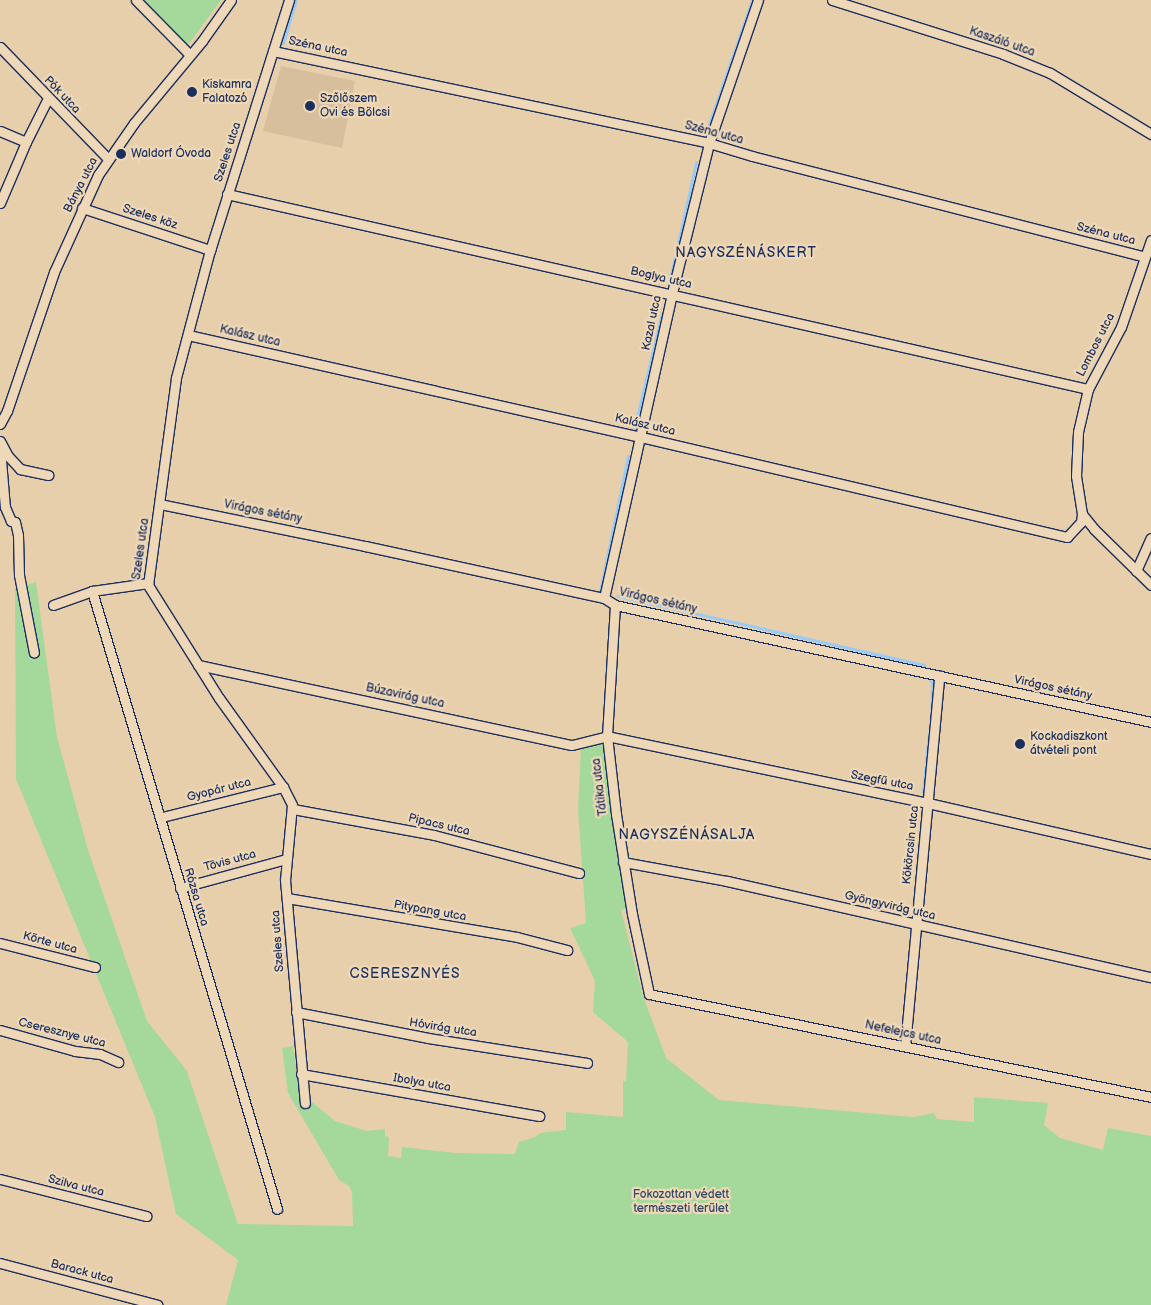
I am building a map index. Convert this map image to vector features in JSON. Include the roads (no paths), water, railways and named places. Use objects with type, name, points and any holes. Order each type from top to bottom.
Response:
[{"type":"street","points":[[136,0],[190,55]]},
{"type":"street","name":"Bánya utca","points":[[0,424],[7,411],[54,272],[82,208],[108,159],[231,0]]},
{"type":"street","name":"Szeles utca","points":[[289,0],[210,250],[174,385],[160,504],[148,583],[153,596],[240,730],[283,787],[293,809],[286,859],[287,898],[305,1103]]},
{"type":"street","name":"Kazal utca","points":[[604,598],[672,293],[709,143],[758,0]]},
{"type":"street","name":"Kaszáló utca","points":[[832,0],[1003,54],[1050,73],[1151,134]]},
{"type":"street","name":"Pók utca","points":[[0,47],[108,159]]},
{"type":"street","name":"Széna utca","points":[[273,51],[709,143],[752,156],[1144,256]]},
{"type":"street","points":[[0,203],[26,142],[48,98]]},
{"type":"street","points":[[0,131],[26,142]]},
{"type":"street","name":"Boglya utca","points":[[228,194],[1088,388]]},
{"type":"street","name":"Szeles köz","points":[[82,208],[210,250]]},
{"type":"street","name":"Lombos utca","points":[[1082,514],[1076,476],[1078,432],[1088,388],[1120,327],[1138,282],[1144,256],[1151,240]]},
{"type":"street","name":"Kalász utca","points":[[188,335],[641,437],[1067,537],[1082,522],[1082,514]]},
{"type":"street","points":[[0,441],[8,456],[20,469],[48,475]]},
{"type":"street","points":[[0,448],[5,507],[11,520],[15,522],[18,535],[19,575],[34,653]]},
{"type":"street","name":"Virágos sétány","points":[[160,504],[604,598],[615,605],[1151,722]]},
{"type":"street","points":[[1082,514],[1094,529],[1151,586]]},
{"type":"street","points":[[1136,571],[1151,538]]},
{"type":"street","points":[[53,605],[92,591],[148,583]]},
{"type":"street","name":"Rózsa utca","points":[[92,591],[162,817],[180,888],[277,1209]]},
{"type":"street","name":"Tátika utca","points":[[615,605],[607,736],[623,862],[649,994]]},
{"type":"street","name":"Búzavirág utca","points":[[198,666],[572,745],[607,736]]},
{"type":"street","name":"Kökörcsin utca","points":[[905,1046],[914,924],[928,803],[939,676]]},
{"type":"street","name":"Szegfű utca","points":[[607,736],[928,803],[1151,854]]},
{"type":"street","name":"Gyopár utca","points":[[162,817],[283,787]]},
{"type":"street","name":"Pipacs utca","points":[[293,809],[434,836],[579,872]]},
{"type":"street","name":"Tövis utca","points":[[180,888],[286,859]]},
{"type":"street","name":"Gyöngyvirág utca","points":[[623,862],[727,881],[1151,977]]},
{"type":"street","name":"Pitypang utca","points":[[287,898],[517,938],[567,950]]},
{"type":"street","name":"Körte utca","points":[[0,943],[94,967]]},
{"type":"street","name":"Nefelejcs utca","points":[[649,994],[1151,1097]]},
{"type":"street","name":"Hóvirág utca","points":[[296,1012],[428,1038],[587,1063]]},
{"type":"street","name":"Cseresznye utca","points":[[0,1030],[75,1051],[100,1054],[118,1062]]},
{"type":"street","name":"Ibolya utca","points":[[301,1074],[539,1116]]},
{"type":"street","name":"Szilva utca","points":[[0,1179],[146,1216]]},
{"type":"street","name":"Barack utca","points":[[0,1263],[158,1305]]},
{"type":"waterway","points":[[283,43],[296,0]]},
{"type":"waterway","points":[[705,136],[752,0]]},
{"type":"waterway","points":[[669,284],[696,162]]},
{"type":"waterway","points":[[634,429],[662,313]]},
{"type":"waterway","points":[[600,591],[628,456]]},
{"type":"waterway","points":[[618,596],[924,665]]},
{"type":"waterway","points":[[929,677],[932,683],[931,722]]},
{"type":"waterway","points":[[923,792],[929,732]]},
{"type":"place","name":"Kiskamra Falatozó","points":[[192,92]]},
{"type":"place","name":"Szőlőszem Ovi és Bölcsi","points":[[310,106]]},
{"type":"place","name":"Waldorf Óvoda","points":[[121,154]]},
{"type":"place","name":"Kockadiszkont átvételi pont","points":[[1020,744]]},
{"type":"district","name":"NAGYSZÉNÁSKERT","points":[[746,253]]},
{"type":"district","name":"NAGYSZÉNÁSALJA","points":[[687,835]]},
{"type":"district","name":"CSERESZNYÉS","points":[[405,974]]},
{"type":"park label","name":"Fokozottan védett természeti terület","points":[[681,1202]]}]
